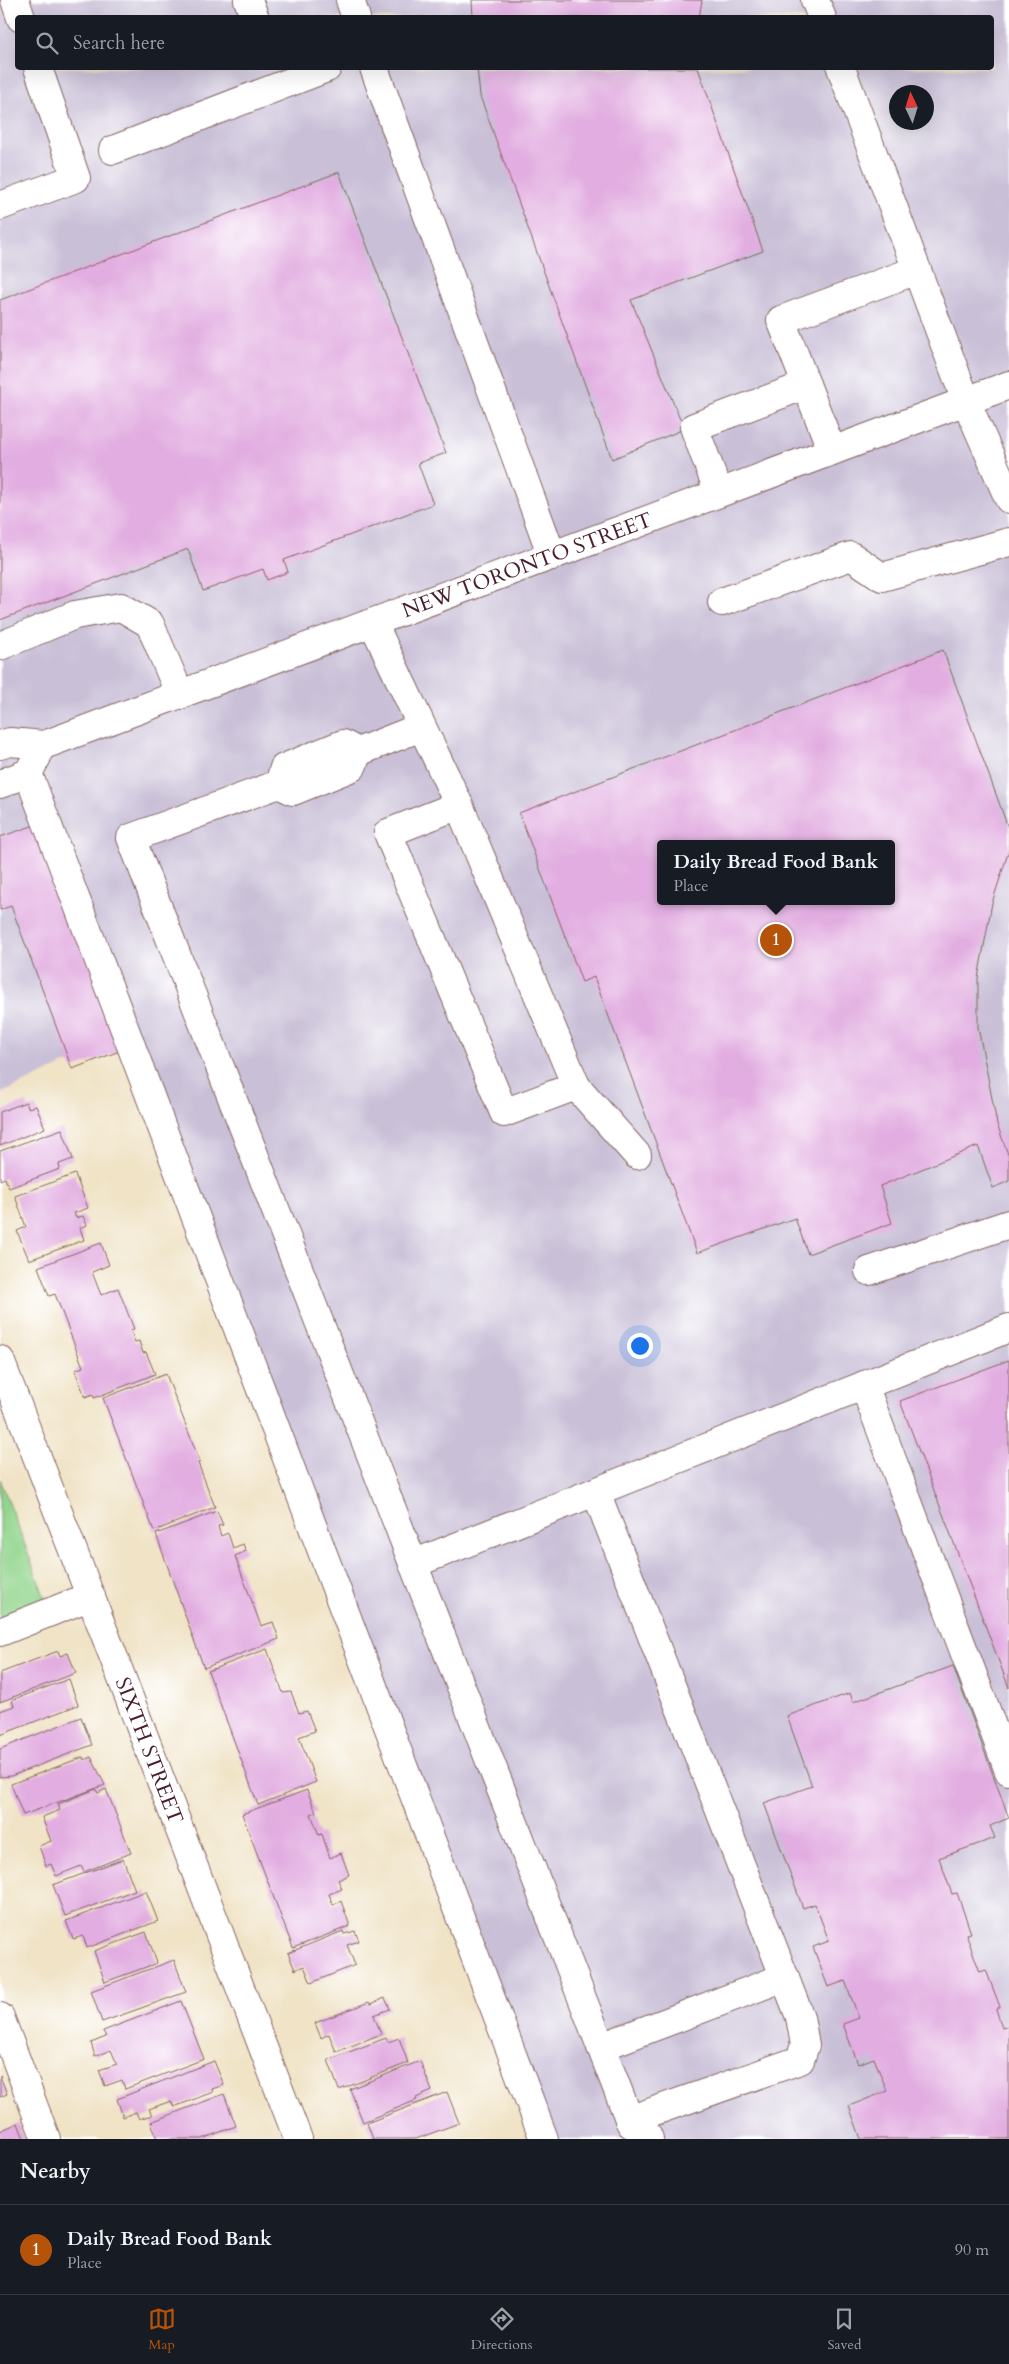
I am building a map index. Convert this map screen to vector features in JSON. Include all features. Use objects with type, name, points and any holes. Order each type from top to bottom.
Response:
[{"type":"street","points":[[15,0],[20,15]]},
{"type":"street","points":[[248,0],[254,15]]},
{"type":"street","points":[[350,0],[355,15]]},
{"type":"street","points":[[815,0],[821,15]]},
{"type":"street","points":[[0,206],[76,178],[39,70]]},
{"type":"street","points":[[113,150],[277,77],[316,70]]},
{"type":"street","points":[[375,70],[552,556]]},
{"type":"street","points":[[841,70],[966,401],[1009,499]]},
{"type":"street","points":[[832,451],[781,320],[917,270]]},
{"type":"street","points":[[719,493],[694,427],[806,385]]},
{"type":"street","name":"NEW TORONTO STREET","points":[[0,745],[10,742],[44,745],[1009,385]]},
{"type":"street","points":[[722,602],[851,556],[882,577],[1009,542]]},
{"type":"street","points":[[0,646],[75,615],[121,607],[150,624],[180,695]]},
{"type":"street","points":[[373,623],[459,805],[576,1086],[637,1156]]},
{"type":"street","points":[[421,727],[358,752],[344,744],[284,768],[279,784],[131,838],[634,2131],[800,2060],[806,2045],[800,2017],[785,1977],[596,1492]]},
{"type":"street","points":[[0,784],[28,773],[44,745]]},
{"type":"street","points":[[28,773],[544,2139]]},
{"type":"street","points":[[459,805],[388,833],[504,1113],[576,1086]]},
{"type":"street","points":[[869,1271],[1009,1224]]},
{"type":"street","points":[[413,1564],[1009,1328]]},
{"type":"street","name":"SIXTH STREET","points":[[0,1360],[298,2139]]},
{"type":"street","points":[[864,1385],[1009,1770]]},
{"type":"street","points":[[0,1632],[90,1596]]},
{"type":"street","points":[[600,2047],[785,1977]]},
{"type":"street","points":[[0,2017],[46,2139]]},
{"type":"shaded area","points":[[0,0],[1009,0],[1009,2139],[551,2139],[130,1034],[0,1094]]},
{"type":"green space","points":[[0,1479],[46,1601],[0,1618]]},
{"type":"building","points":[[472,0],[702,0],[700,15],[473,15]]},
{"type":"building","points":[[477,70],[699,70],[763,251],[631,300],[684,429],[612,459],[480,96]]},
{"type":"building","points":[[339,172],[446,453],[418,463],[433,504],[284,560],[288,572],[267,580],[263,569],[203,591],[188,549],[0,620],[0,300]]},
{"type":"building","points":[[943,650],[1009,830],[1009,850],[992,903],[978,978],[978,1027],[997,1124],[1009,1157],[1009,1181],[993,1188],[978,1146],[880,1186],[892,1223],[808,1254],[795,1218],[697,1253],[594,977],[582,982],[519,813]]},
{"type":"building","points":[[35,825],[125,1049],[72,1069],[11,906],[0,910],[0,837]]},
{"type":"building","points":[[26,1102],[28,1108],[36,1106],[45,1128],[0,1146],[0,1112]]},
{"type":"building","points":[[62,1129],[73,1159],[59,1164],[60,1169],[9,1188],[5,1178],[0,1180],[0,1151]]},
{"type":"building","points":[[75,1174],[88,1208],[74,1213],[76,1218],[83,1216],[87,1225],[80,1228],[84,1240],[29,1260],[17,1231],[26,1227],[15,1196]]},
{"type":"building","points":[[101,1243],[109,1265],[92,1272],[101,1295],[118,1288],[134,1329],[131,1331],[135,1342],[139,1341],[143,1353],[146,1352],[155,1374],[94,1398],[93,1394],[85,1397],[75,1370],[83,1367],[55,1294],[49,1296],[38,1267]]},
{"type":"building","points":[[1009,1360],[1009,1688],[900,1401]]},
{"type":"building","points":[[166,1374],[215,1507],[154,1531],[103,1398]]},
{"type":"building","points":[[217,1511],[223,1525],[218,1526],[221,1536],[228,1533],[233,1548],[243,1544],[246,1551],[235,1556],[261,1626],[273,1622],[279,1639],[204,1668],[156,1534]]},
{"type":"building","points":[[267,1649],[283,1693],[291,1692],[299,1713],[307,1711],[315,1731],[299,1737],[316,1782],[258,1805],[208,1671]]},
{"type":"building","points":[[58,1651],[60,1656],[68,1653],[76,1673],[0,1702],[0,1673]]},
{"type":"building","points":[[953,1666],[1009,1818],[990,1826],[995,1838],[939,1858],[952,1894],[957,1893],[971,1933],[966,1934],[980,1972],[986,1970],[1000,2007],[996,2009],[1002,2028],[1009,2026],[1009,2139],[861,2139],[849,2106],[887,2091],[874,2058],[858,2064],[843,2024],[859,2018],[845,1981],[828,1987],[813,1947],[829,1941],[815,1904],[803,1908],[764,1803],[812,1786],[787,1716],[850,1693],[853,1702]]},
{"type":"building","points":[[69,1679],[78,1705],[0,1735],[0,1711],[14,1706],[12,1700]]},
{"type":"building","points":[[81,1717],[92,1745],[11,1776],[0,1777],[0,1749]]},
{"type":"building","points":[[83,1757],[84,1760],[91,1757],[105,1785],[23,1815],[11,1784]]},
{"type":"building","points":[[96,1789],[98,1793],[106,1789],[131,1853],[84,1872],[81,1866],[56,1876],[51,1864],[46,1866],[39,1846],[51,1841],[42,1817],[60,1810],[58,1804]]},
{"type":"building","points":[[307,1790],[316,1812],[311,1814],[319,1835],[322,1834],[330,1858],[341,1853],[349,1875],[338,1880],[342,1889],[329,1894],[333,1905],[341,1901],[350,1926],[293,1948],[242,1814]]},
{"type":"building","points":[[123,1859],[135,1890],[65,1916],[53,1885]]},
{"type":"building","points":[[146,1891],[158,1921],[87,1948],[83,1936],[73,1939],[66,1921]]},
{"type":"building","points":[[343,1931],[344,1934],[355,1931],[359,1941],[347,1945],[355,1965],[311,1983],[304,1966],[295,1970],[288,1953]]},
{"type":"building","points":[[146,1932],[157,1963],[105,1982],[94,1951]]},
{"type":"building","points":[[174,1960],[186,1992],[102,2022],[91,1991]]},
{"type":"building","points":[[385,1998],[390,2009],[374,2015],[381,2034],[336,2052],[329,2034],[321,2038],[315,2023],[369,2002],[371,2004]]},
{"type":"building","points":[[181,2001],[204,2059],[125,2089],[122,2080],[105,2086],[99,2070],[117,2064],[111,2050],[95,2056],[91,2043],[106,2037],[103,2031]]},
{"type":"building","points":[[386,2038],[388,2042],[399,2038],[408,2063],[339,2090],[328,2060]]},
{"type":"building","points":[[214,2061],[224,2085],[212,2089],[213,2092],[174,2107],[171,2101],[149,2109],[152,2115],[139,2119],[136,2112],[123,2117],[117,2099]]},
{"type":"building","points":[[420,2061],[432,2091],[416,2098],[417,2100],[363,2122],[350,2089]]},
{"type":"building","points":[[0,2076],[7,2094],[0,2097]]},
{"type":"building","points":[[447,2092],[459,2123],[416,2139],[373,2139],[367,2123]]},
{"type":"building","points":[[224,2094],[236,2126],[202,2139],[157,2139],[151,2122]]},
{"type":"building","points":[[18,2123],[24,2139],[0,2139],[0,2131]]},
{"type":"place","name":"Daily Bread Food Bank","points":[[776,940]]}]
